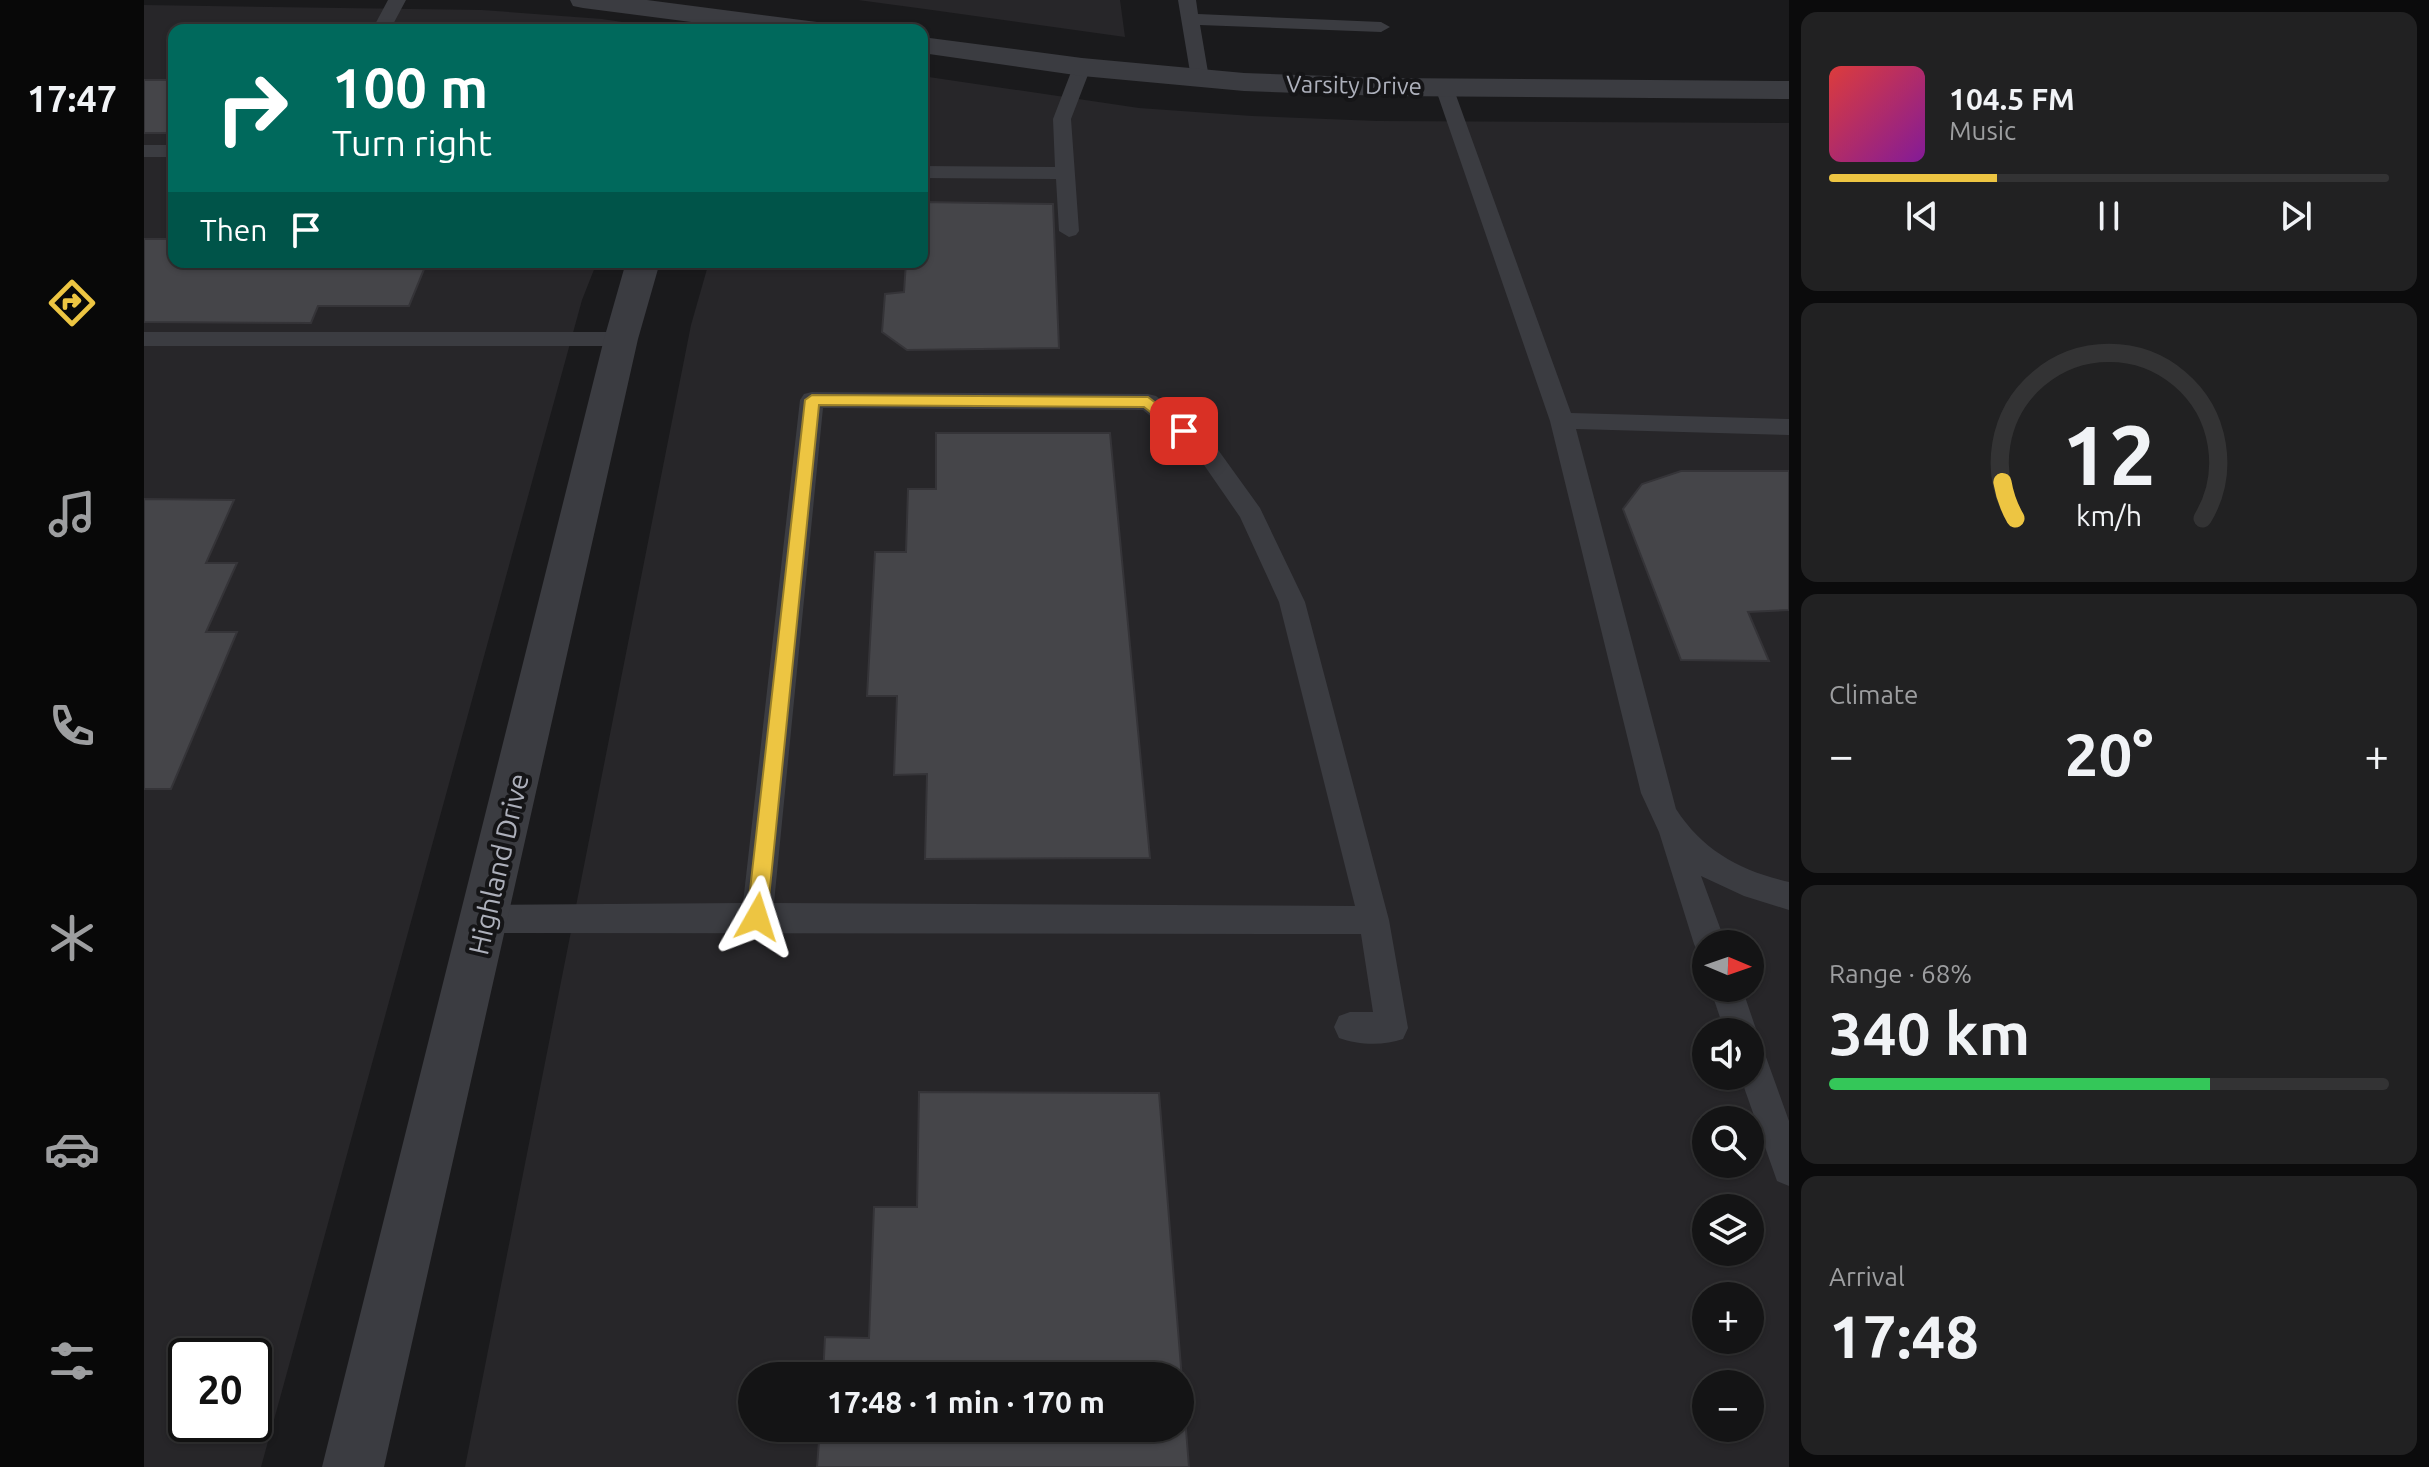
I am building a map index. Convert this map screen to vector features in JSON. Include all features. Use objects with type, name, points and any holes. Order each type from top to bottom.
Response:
[{"type":"street","points":[[583,0],[755,24]]},
{"type":"street","name":"Varsity Drive","points":[[928,46],[1082,67],[1260,83],[1789,90]]},
{"type":"street","name":"Highland Drive","points":[[353,1467],[621,339],[641,268]]},
{"type":"lane","points":[[384,24],[397,0]]},
{"type":"lane","points":[[1187,0],[1200,78]]},
{"type":"lane","points":[[1190,19],[1381,27]]},
{"type":"lane","points":[[1069,231],[1062,119],[1082,67]]},
{"type":"lane","points":[[1444,87],[1562,421],[1650,775],[1705,930]]},
{"type":"lane","points":[[144,151],[168,151]]},
{"type":"lane","points":[[928,172],[1065,173]]},
{"type":"lane","points":[[144,339],[621,339]]},
{"type":"lane","points":[[757,917],[812,400],[1148,402],[1203,446],[1251,514],[1292,602],[1374,920],[1392,1028],[1350,1027]]},
{"type":"lane","points":[[1562,421],[1789,427]]},
{"type":"lane","points":[[1668,823],[1703,862],[1752,888],[1789,896]]},
{"type":"lane","points":[[485,919],[1374,920]]},
{"type":"lane","points":[[1761,1090],[1789,1169]]},
{"type":"shaded area","points":[[858,0],[1120,0],[1125,37],[925,9]]},
{"type":"shaded area","points":[[144,5],[482,10],[636,24],[168,24],[168,268],[595,268],[582,300],[272,1427],[272,1338],[168,1338],[168,1442],[268,1442],[261,1467],[144,1467]]},
{"type":"shaded area","points":[[928,77],[1139,108],[1252,116],[1377,121],[1789,123],[1789,1467],[465,1467],[691,325],[707,268],[928,268]]},
{"type":"building","points":[[144,80],[168,80],[168,133],[144,133]]},
{"type":"building","points":[[928,202],[1053,204],[1059,348],[907,350],[882,332],[885,294],[904,292],[906,268],[928,268]]},
{"type":"building","points":[[144,239],[168,239],[168,268],[425,268],[409,306],[318,306],[311,323],[144,322]]},
{"type":"building","points":[[936,433],[1110,433],[1150,858],[925,859],[927,774],[894,775],[897,696],[867,696],[875,552],[906,552],[908,489],[936,489]]},
{"type":"building","points":[[1681,471],[1789,471],[1789,610],[1748,612],[1769,661],[1681,660],[1623,509],[1642,484]]},
{"type":"building","points":[[144,499],[234,500],[206,563],[237,563],[206,632],[237,632],[171,789],[144,789]]},
{"type":"building","points":[[919,1092],[1159,1093],[1181,1362],[824,1362],[825,1337],[869,1338],[874,1207],[917,1207]]},
{"type":"building","points":[[819,1442],[1187,1442],[1189,1467],[817,1467]]},
{"type":"route","points":[[757,917],[812,400],[1148,402],[1184,431]]}]
